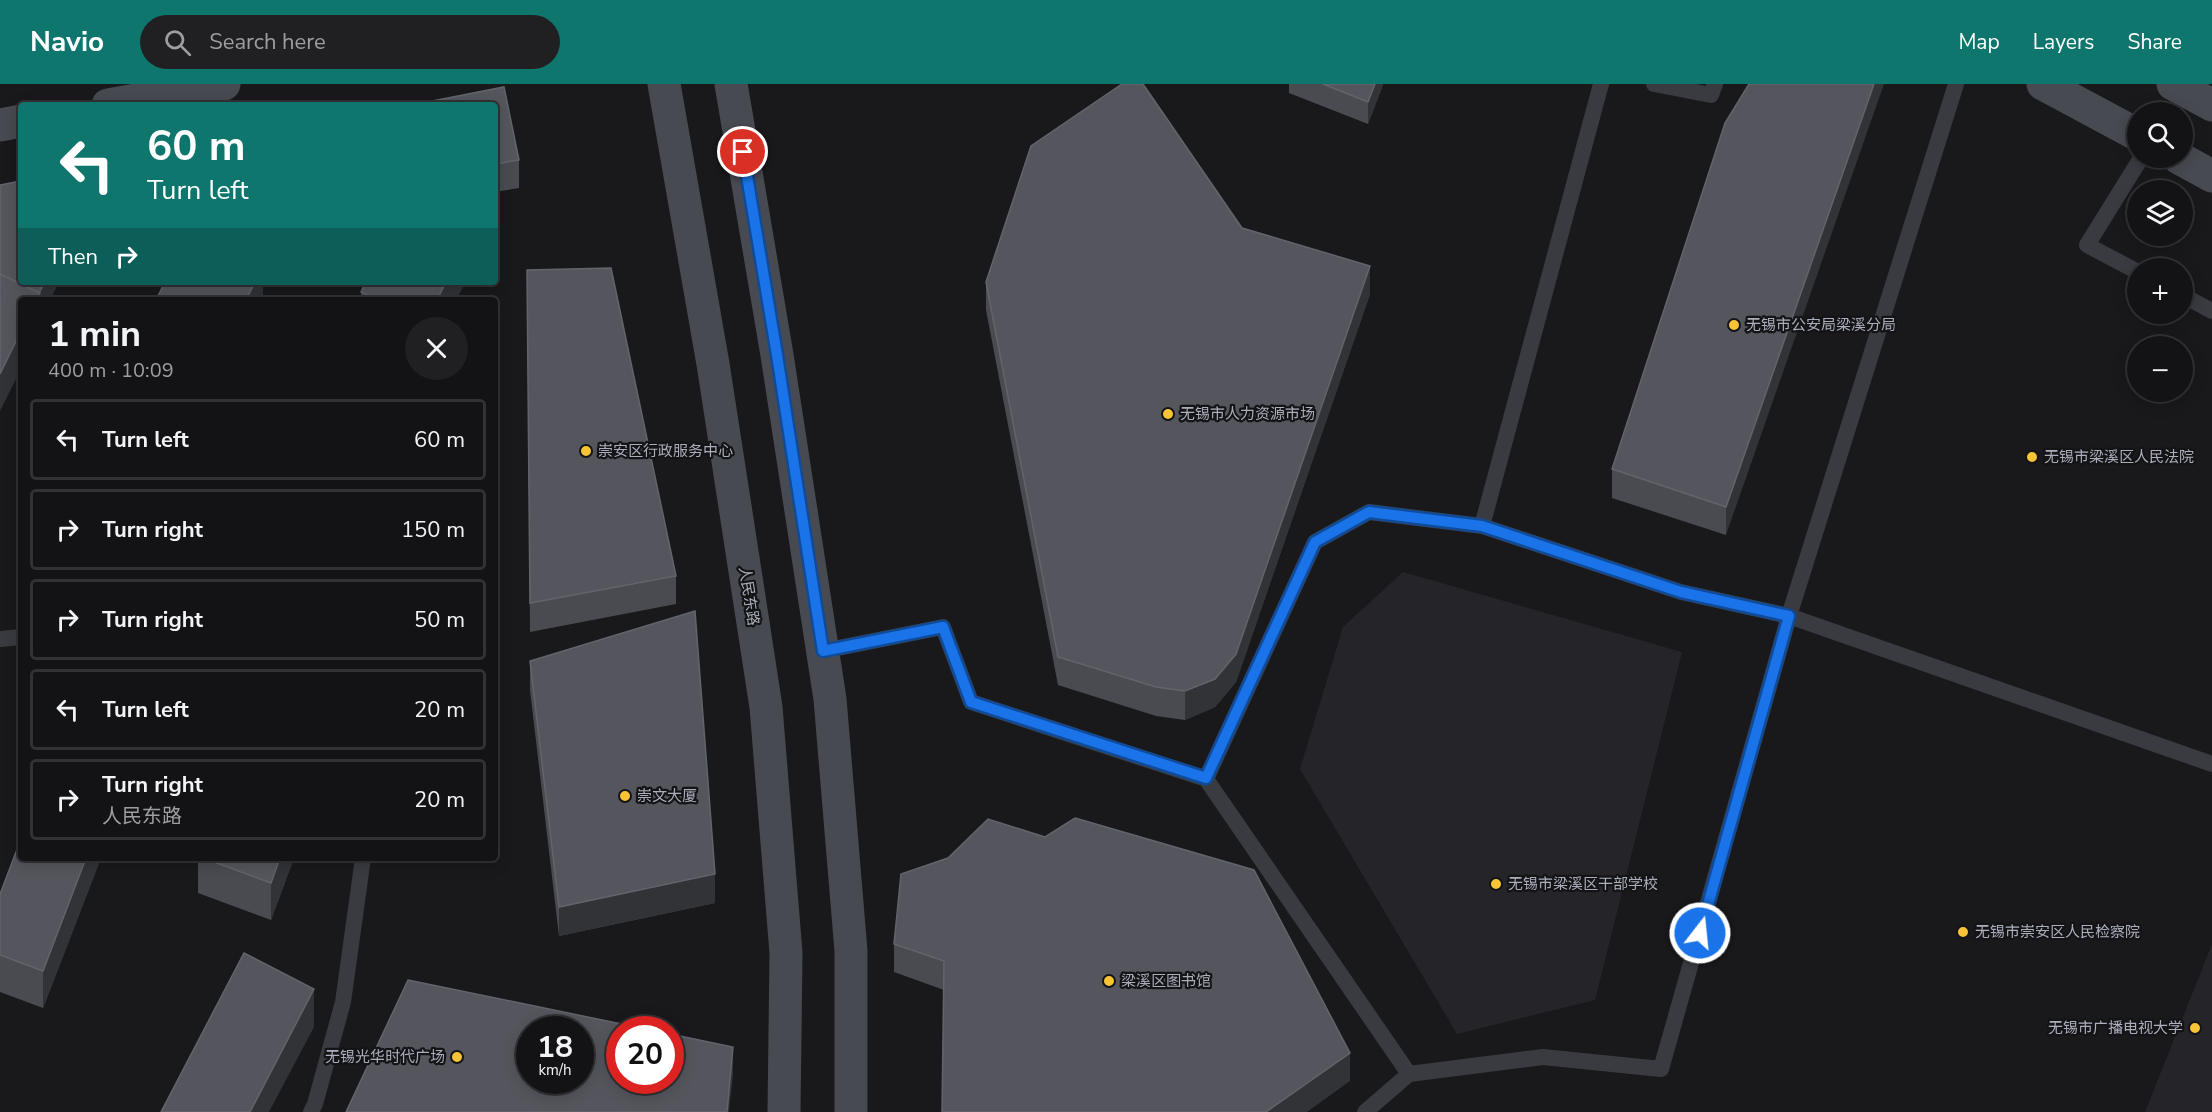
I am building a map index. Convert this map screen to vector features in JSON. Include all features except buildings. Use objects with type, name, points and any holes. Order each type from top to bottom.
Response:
[{"type":"main road","points":[[125,102],[224,84]]},
{"type":"main road","name":"人民东路","points":[[664,84],[713,364],[766,707],[786,953],[784,1112]]},
{"type":"main road","points":[[731,84],[777,355],[830,699],[851,951],[851,1112]]},
{"type":"main road","points":[[2173,84],[2212,105]]},
{"type":"main road","points":[[2058,88],[2127,129]]},
{"type":"main road","points":[[0,124],[18,121]]},
{"type":"main road","points":[[2193,166],[2212,176]]},
{"type":"lane","points":[[1482,526],[1601,84]]},
{"type":"lane","points":[[1654,84],[1711,96],[1715,84]]},
{"type":"lane","points":[[1365,1112],[1409,1074],[1543,1057],[1661,1069],[1789,616],[1956,84]]},
{"type":"lane","points":[[2127,266],[2087,245],[2134,168]]},
{"type":"lane","points":[[2193,301],[2212,311]]},
{"type":"lane","points":[[1206,778],[1315,542],[1369,512],[1482,526],[1681,592],[1789,616],[2212,764]]},
{"type":"lane","points":[[823,651],[943,627],[971,702],[1206,778],[1409,1074]]},
{"type":"lane","points":[[0,639],[18,637]]},
{"type":"lane","points":[[311,1112],[343,1002],[363,861]]},
{"type":"shaded area","name":"无锡市梁溪区干部学校","points":[[1403,572],[1682,652],[1595,1000],[1457,1034],[1300,769],[1343,627]]},
{"type":"shaded area","name":"无锡市广播电视大学","points":[[2212,944],[2212,1112],[2145,1112]]},
{"type":"place","name":"无锡市公安局梁溪分局","points":[[1734,325]]},
{"type":"place","name":"无锡市人力资源市场","points":[[1168,414]]},
{"type":"place","name":"崇安区行政服务中心","points":[[586,451]]},
{"type":"place","name":"无锡市梁溪区人民法院","points":[[2032,457]]},
{"type":"place","name":"崇文大厦","points":[[625,796]]},
{"type":"place","name":"无锡市梁溪区干部学校","points":[[1496,884]]},
{"type":"place","name":"无锡市崇安区人民检察院","points":[[1963,932]]},
{"type":"place","name":"梁溪区图书馆","points":[[1109,981]]},
{"type":"place","name":"无锡市广播电视大学","points":[[2195,1028]]},
{"type":"place","name":"无锡光华时代广场","points":[[457,1057]]},
{"type":"route","points":[[743,152],[823,651],[943,627],[971,702],[1206,778],[1315,542],[1369,512],[1482,526],[1681,592],[1789,616],[1700,933]]}]
